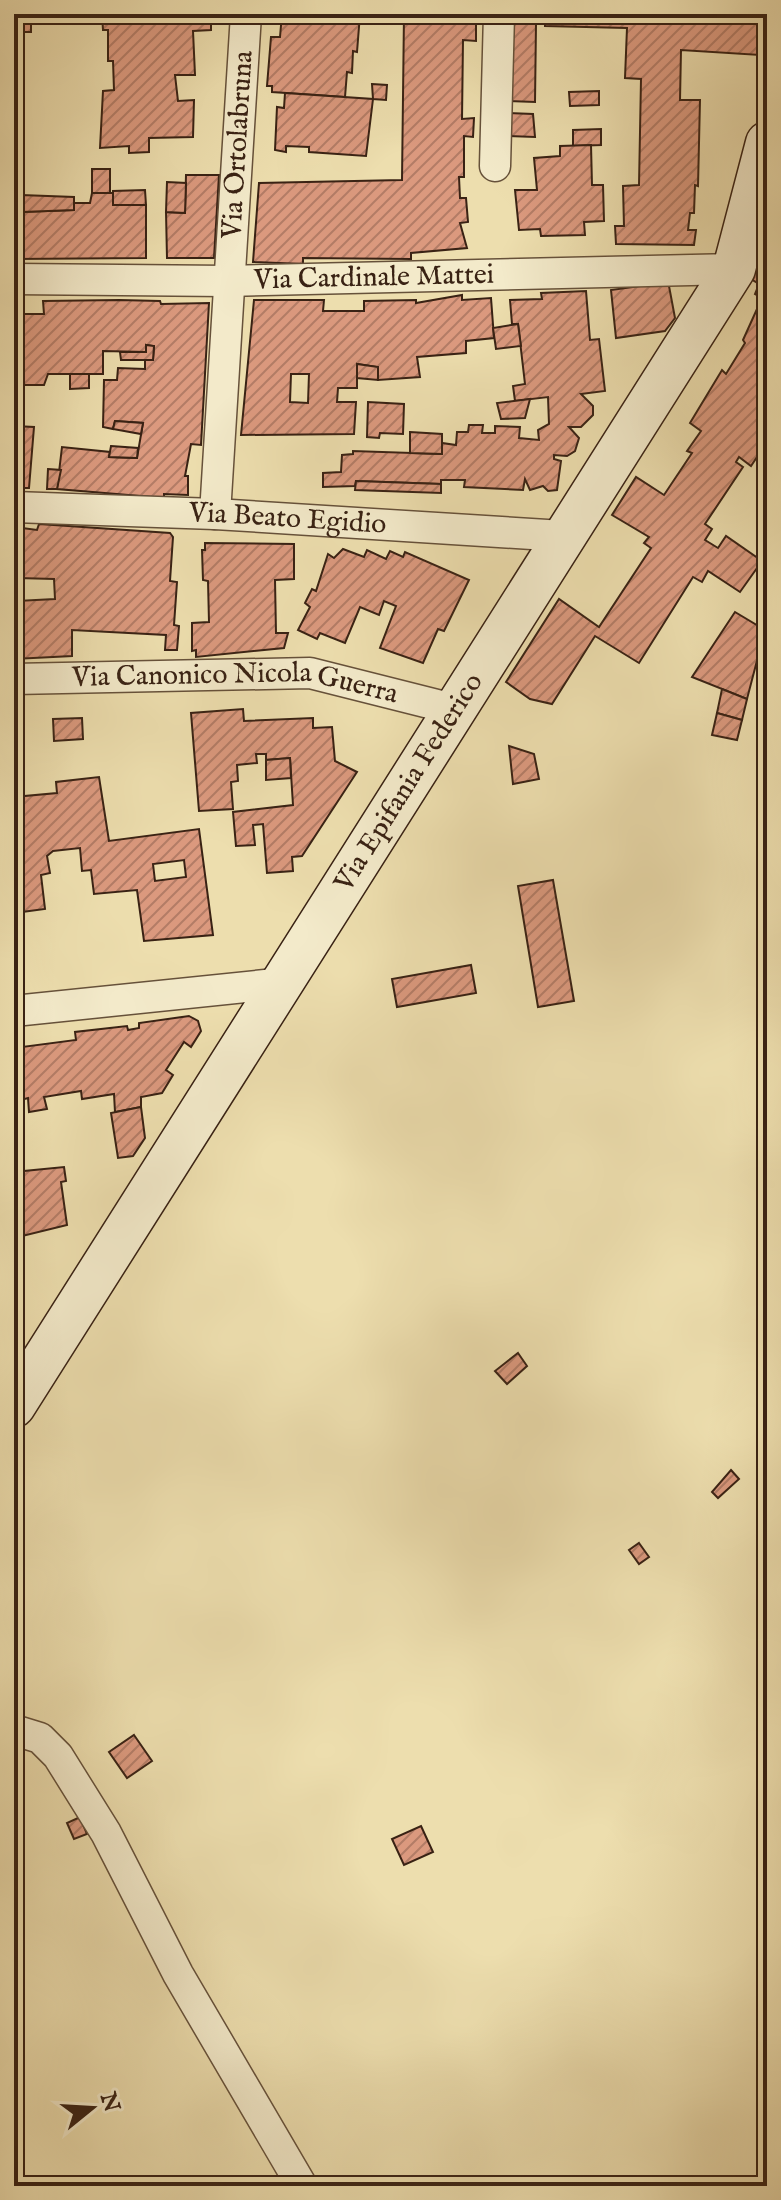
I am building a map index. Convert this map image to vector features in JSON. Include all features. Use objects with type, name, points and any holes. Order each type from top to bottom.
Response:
[{"type":"main road","name":"Via Epifania Federico","points":[[14,1406],[285,983],[453,709],[734,269],[767,143]]},
{"type":"street","name":"Via Ortolabruna","points":[[215,514],[227,281],[246,14]]},
{"type":"street","points":[[495,166],[499,14]]},
{"type":"street","name":"Via Cardinale Mattei","points":[[14,279],[227,281],[734,269]]},
{"type":"street","name":"Via Beato Egidio","points":[[14,507],[215,514],[563,536]]},
{"type":"street","name":"Via Canonico Nicola Guerra","points":[[14,679],[310,673],[453,709]]},
{"type":"street","points":[[14,1011],[285,983]]},
{"type":"street","points":[[14,1730],[40,1738],[58,1756],[98,1820],[185,1986],[302,2186]]},
{"type":"building","points":[[102,14],[211,14],[211,30],[193,31],[195,75],[175,75],[178,101],[194,100],[193,137],[149,138],[149,152],[129,153],[129,146],[100,148],[103,91],[114,90],[113,61],[108,61],[108,30],[103,30]]},
{"type":"building","points":[[282,14],[360,14],[357,52],[353,51],[352,73],[347,72],[345,97],[272,92],[272,86],[267,86],[271,37],[280,37]]},
{"type":"building","points":[[404,14],[466,14],[466,21],[476,22],[476,41],[463,40],[462,119],[474,118],[473,137],[464,136],[464,177],[459,177],[460,198],[466,198],[468,222],[460,223],[467,248],[411,253],[411,259],[303,258],[303,264],[253,262],[259,183],[402,180]]},
{"type":"building","points":[[545,14],[767,14],[760,55],[681,50],[680,100],[700,100],[698,186],[695,185],[694,213],[690,213],[688,230],[696,230],[694,245],[616,244],[615,226],[624,226],[623,186],[639,185],[641,79],[625,78],[627,28],[545,26]]},
{"type":"building","points":[[17,20],[31,20],[31,32],[17,32]]},
{"type":"building","points":[[508,24],[536,24],[535,102],[508,101]]},
{"type":"building","points":[[14,59],[20,60],[14,143]]},
{"type":"building","points":[[372,84],[387,85],[386,100],[373,99]]},
{"type":"building","points":[[599,91],[599,105],[570,106],[569,92]]},
{"type":"building","points":[[285,93],[373,99],[366,156],[309,152],[309,147],[286,146],[286,152],[275,150],[277,107],[284,108]]},
{"type":"building","points":[[507,113],[533,114],[535,137],[506,136]]},
{"type":"building","points":[[601,129],[601,145],[573,146],[573,130]]},
{"type":"building","points":[[591,145],[592,185],[603,185],[604,221],[584,222],[585,235],[541,236],[540,229],[519,230],[515,190],[537,190],[534,158],[560,156],[560,146]]},
{"type":"building","points":[[92,169],[110,169],[110,194],[92,193]]},
{"type":"building","points":[[186,175],[219,175],[214,258],[167,258],[166,212],[185,213]]},
{"type":"building","points":[[167,182],[186,183],[185,213],[166,212]]},
{"type":"building","points":[[14,187],[21,187],[22,212],[74,210],[74,203],[90,203],[92,193],[113,193],[113,205],[146,205],[146,258],[14,259]]},
{"type":"building","points":[[145,190],[146,205],[113,205],[113,191]]},
{"type":"building","points":[[21,195],[74,197],[74,210],[22,212]]},
{"type":"building","points":[[767,244],[767,442],[751,466],[739,457],[736,462],[743,467],[705,524],[712,529],[705,540],[718,548],[726,536],[762,561],[740,592],[708,571],[702,582],[693,577],[639,663],[595,636],[552,704],[530,699],[506,682],[559,599],[599,627],[651,548],[644,543],[649,537],[612,515],[636,477],[664,495],[692,453],[687,451],[701,431],[690,423],[722,370],[726,374],[745,343],[743,340],[762,298],[755,294],[759,284],[751,279]]},
{"type":"building","points":[[669,286],[675,318],[665,331],[616,338],[611,290]]},
{"type":"building","points":[[586,291],[590,340],[599,339],[605,391],[581,394],[593,406],[593,415],[581,427],[569,427],[579,438],[575,451],[567,456],[554,455],[554,459],[561,461],[557,490],[548,491],[543,486],[530,490],[525,479],[523,490],[464,487],[465,480],[441,480],[441,484],[356,481],[355,486],[323,487],[323,473],[341,472],[342,455],[353,454],[353,451],[442,454],[442,443],[456,445],[457,432],[468,432],[469,425],[483,425],[482,433],[495,433],[495,426],[520,427],[519,438],[539,440],[538,430],[549,424],[548,397],[515,401],[513,386],[525,384],[518,324],[512,324],[510,300],[542,299],[541,293]]},
{"type":"building","points":[[462,295],[462,300],[491,298],[494,338],[466,341],[466,353],[417,357],[420,377],[378,380],[378,367],[357,364],[357,388],[338,388],[337,402],[356,402],[354,434],[241,435],[254,300],[324,300],[323,311],[364,311],[364,301],[416,300],[416,303]],"holes":[[[291,374],[309,374],[308,403],[290,402]]]},
{"type":"building","points":[[43,301],[160,301],[161,304],[209,303],[201,445],[191,444],[185,476],[188,476],[188,495],[164,494],[164,498],[57,489],[62,447],[110,452],[109,457],[137,458],[143,423],[115,421],[113,429],[103,427],[104,380],[117,380],[118,368],[145,369],[145,360],[153,360],[154,346],[146,345],[146,352],[103,351],[103,374],[48,374],[44,385],[14,385],[14,314],[44,314]]},
{"type":"building","points":[[518,324],[521,346],[496,349],[493,328]]},
{"type":"building","points":[[146,345],[154,346],[153,360],[121,360],[120,352],[146,352]]},
{"type":"building","points":[[357,364],[378,367],[378,380],[357,378]]},
{"type":"building","points":[[70,374],[89,374],[89,388],[70,389]]},
{"type":"building","points":[[530,399],[525,418],[501,419],[497,403]]},
{"type":"building","points":[[368,402],[404,404],[403,434],[380,433],[379,438],[367,437]]},
{"type":"building","points":[[115,421],[143,423],[141,434],[113,429]]},
{"type":"building","points":[[14,426],[34,427],[29,488],[14,488]]},
{"type":"building","points":[[410,432],[442,434],[442,454],[410,453]]},
{"type":"building","points":[[111,446],[138,448],[137,458],[109,457]]},
{"type":"building","points":[[48,469],[61,470],[57,489],[47,489]]},
{"type":"building","points":[[356,481],[441,484],[441,493],[355,490]]},
{"type":"building","points":[[39,524],[170,533],[173,537],[170,581],[177,582],[174,625],[179,626],[177,650],[165,650],[166,635],[72,630],[72,656],[14,659],[14,527],[37,530]],"holes":[[[17,578],[54,579],[55,599],[17,601]]]},
{"type":"building","points":[[205,543],[294,544],[294,579],[275,580],[276,633],[288,633],[284,648],[196,657],[196,650],[192,651],[192,623],[209,622],[208,581],[203,580],[202,550],[205,550]]},
{"type":"building","points":[[343,549],[364,557],[367,550],[386,559],[390,551],[403,557],[405,552],[469,580],[444,631],[438,629],[423,663],[380,648],[396,606],[384,601],[379,615],[360,607],[345,643],[320,633],[317,639],[298,630],[310,607],[305,603],[312,589],[316,591],[328,554],[334,558]]},
{"type":"building","points":[[735,612],[765,630],[747,699],[692,677]]},
{"type":"building","points":[[722,689],[747,699],[742,720],[717,713]]},
{"type":"building","points":[[243,709],[244,721],[313,718],[313,728],[332,727],[335,761],[357,772],[302,856],[292,857],[293,871],[267,873],[263,824],[253,825],[255,845],[236,846],[233,812],[293,805],[290,758],[266,760],[266,754],[256,754],[257,763],[237,765],[238,781],[231,782],[233,809],[199,811],[191,713]]},
{"type":"building","points":[[717,713],[742,720],[737,740],[712,735]]},
{"type":"building","points":[[82,718],[83,739],[54,741],[53,719]]},
{"type":"building","points":[[509,746],[534,754],[539,779],[513,784]]},
{"type":"building","points":[[290,758],[291,778],[266,780],[266,760]]},
{"type":"building","points":[[99,777],[109,841],[199,829],[213,935],[144,941],[137,890],[94,894],[91,870],[82,871],[80,848],[53,851],[47,856],[50,873],[41,875],[45,909],[14,913],[14,797],[57,793],[56,782]],"holes":[[[184,860],[186,877],[155,881],[153,864]]]},
{"type":"building","points":[[553,880],[574,1001],[538,1007],[518,886]]},
{"type":"building","points":[[471,965],[476,993],[397,1007],[392,979]]},
{"type":"building","points":[[189,1016],[198,1021],[201,1031],[191,1047],[184,1042],[166,1070],[173,1075],[162,1093],[141,1097],[141,1107],[115,1112],[114,1094],[82,1099],[81,1091],[44,1097],[47,1109],[29,1112],[28,1098],[21,1100],[14,1048],[76,1040],[75,1032],[127,1026],[128,1030],[139,1028],[139,1023]]},
{"type":"building","points":[[141,1107],[145,1138],[133,1156],[118,1158],[111,1113]]},
{"type":"building","points":[[64,1167],[66,1181],[61,1182],[67,1225],[14,1238],[14,1172]]},
{"type":"building","points":[[518,1353],[527,1366],[507,1384],[495,1371]]},
{"type":"building","points":[[731,1470],[739,1479],[718,1498],[712,1492]]},
{"type":"building","points":[[639,1543],[649,1557],[639,1564],[629,1550]]},
{"type":"building","points":[[134,1735],[152,1761],[127,1778],[109,1752]]},
{"type":"building","points":[[80,1817],[87,1834],[74,1839],[67,1823]]},
{"type":"building","points":[[421,1826],[433,1852],[404,1865],[392,1839]]}]
